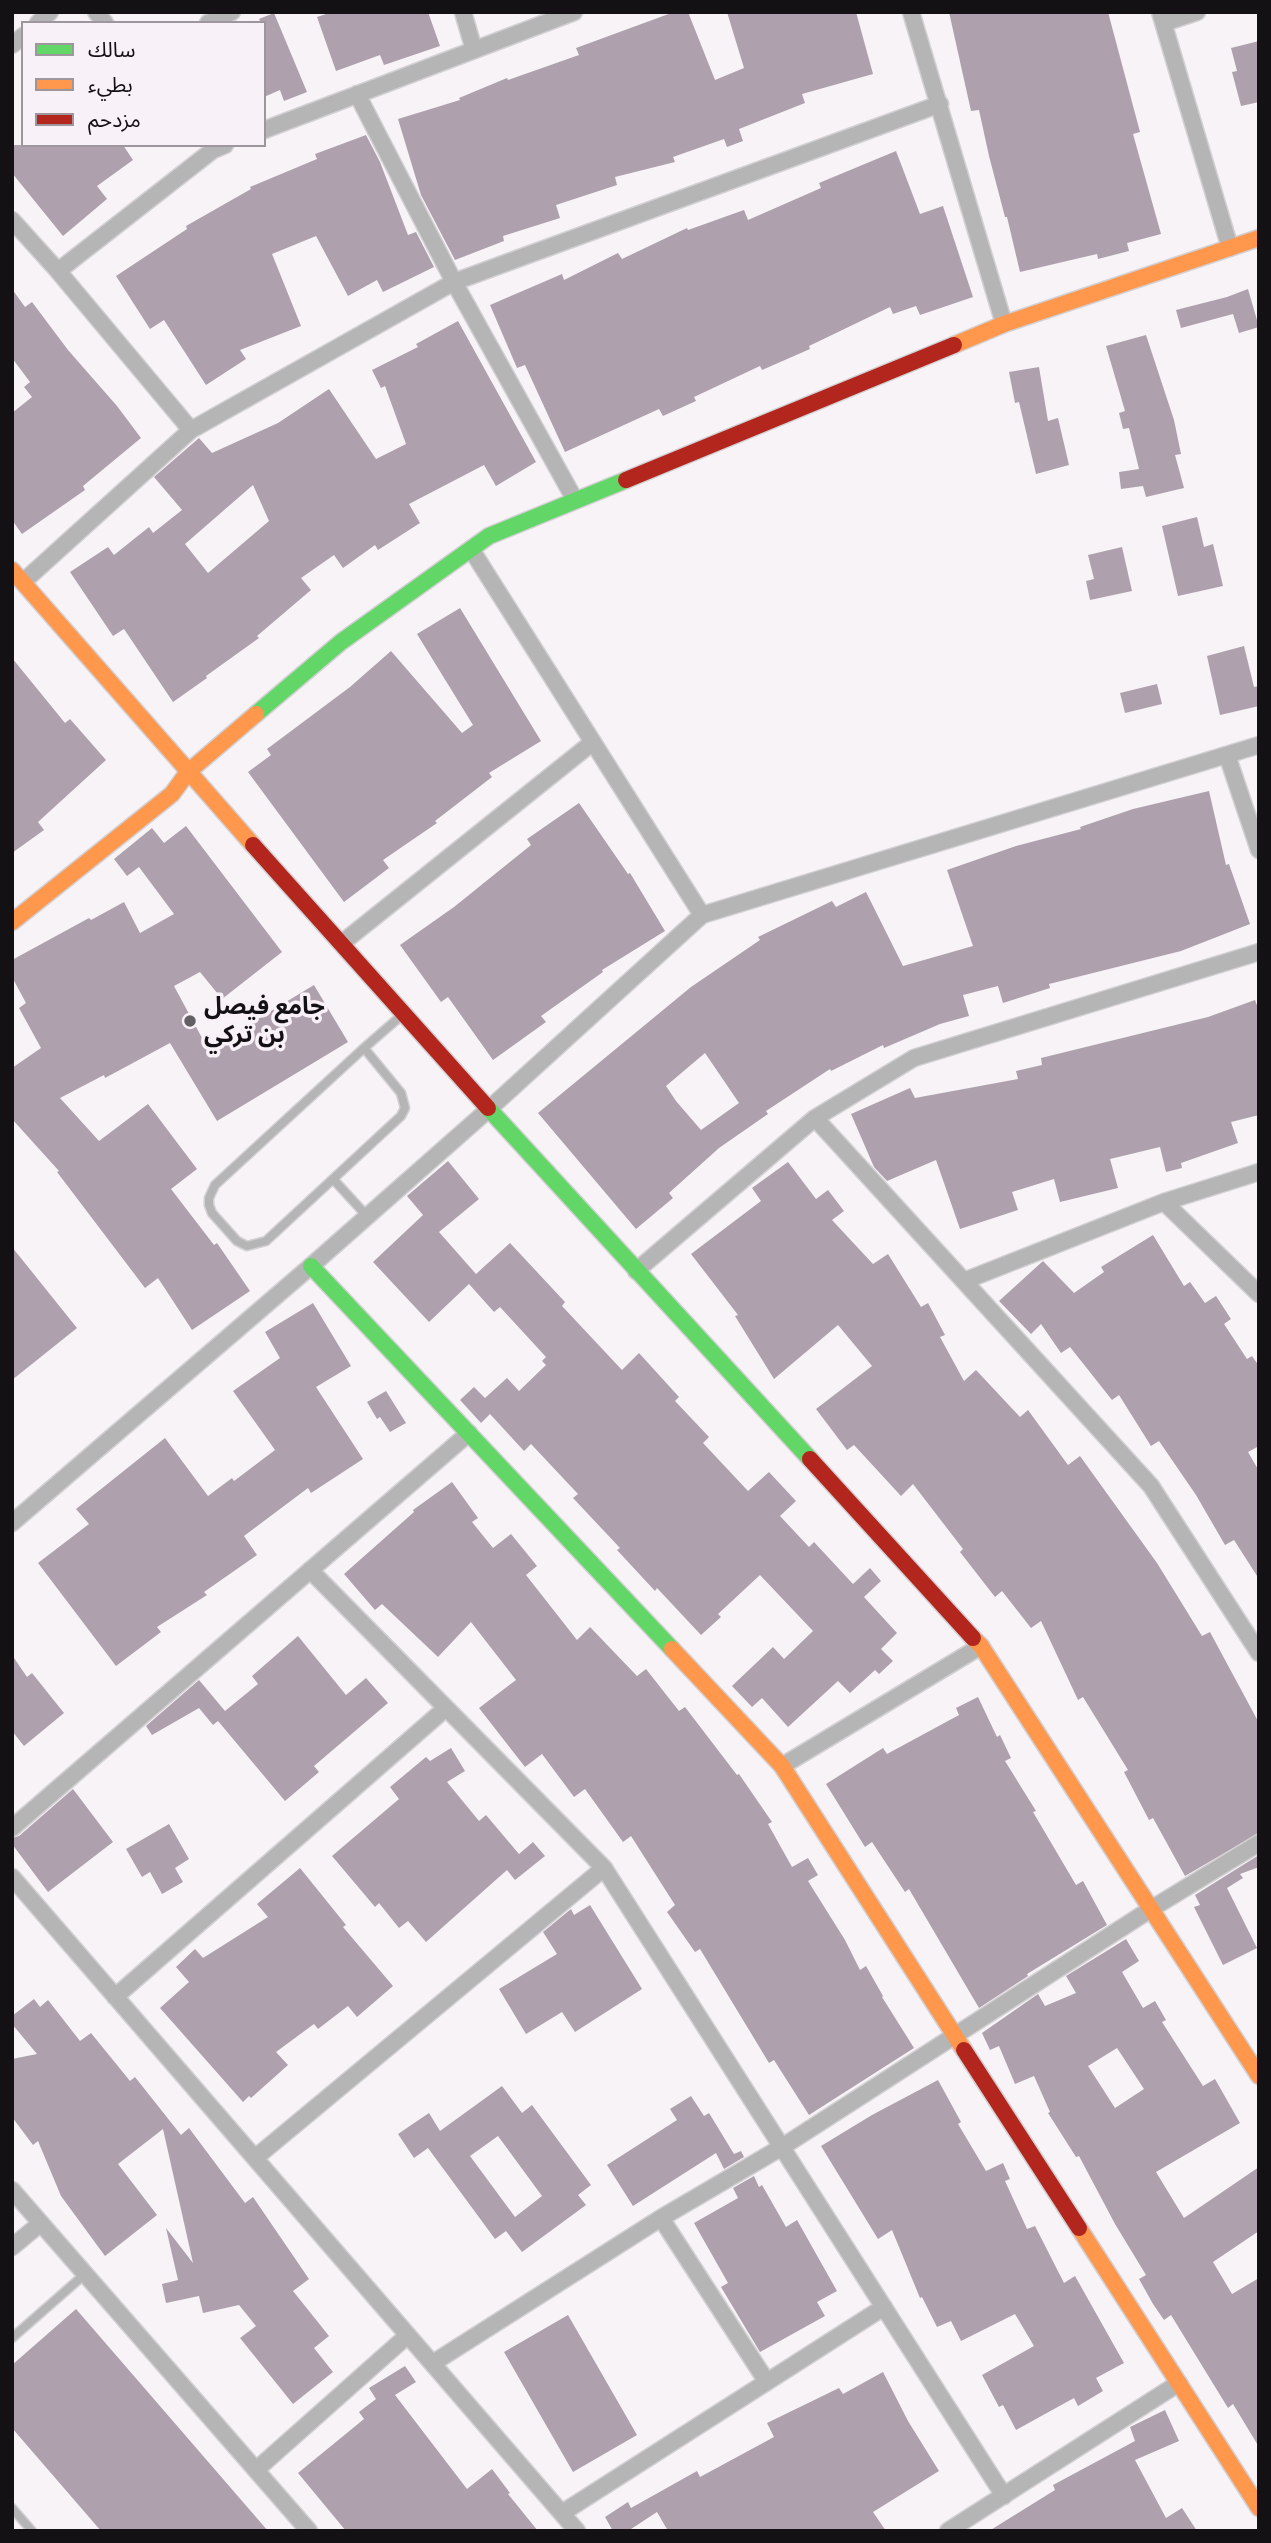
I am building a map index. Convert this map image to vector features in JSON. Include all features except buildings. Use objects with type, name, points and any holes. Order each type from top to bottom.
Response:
[{"type":"street","points":[[212,21],[232,12]]},
{"type":"street","points":[[463,12],[474,50]]},
{"type":"street","points":[[266,129],[574,12]]},
{"type":"street","points":[[911,12],[1004,324]]},
{"type":"street","points":[[1197,12],[1162,18],[1230,248]]},
{"type":"street","points":[[357,94],[454,282],[575,500]]},
{"type":"street","points":[[940,104],[454,282],[191,430],[18,576],[188,772],[489,1109],[981,1646],[1259,2076]]},
{"type":"street","points":[[58,271],[216,147]]},
{"type":"street","points":[[12,220],[191,430]]},
{"type":"street","points":[[12,922],[172,794],[188,772],[341,642],[489,536],[1004,324],[1259,238]]},
{"type":"street","points":[[471,549],[702,915]]},
{"type":"street","points":[[342,943],[593,742]]},
{"type":"street","points":[[12,1523],[312,1266],[702,915],[1259,745]]},
{"type":"street","points":[[1227,755],[1259,850]]},
{"type":"street","points":[[636,1271],[815,1118],[914,1058],[1259,952]]},
{"type":"street","points":[[815,1118],[1151,1486],[1259,1653]]},
{"type":"street","points":[[964,1281],[1164,1202],[1259,1172]]},
{"type":"street","points":[[1164,1202],[1259,1294]]},
{"type":"street","points":[[312,1266],[782,1766],[1259,2508]]},
{"type":"street","points":[[12,1828],[469,1433]]},
{"type":"street","points":[[310,1570],[604,1868],[1004,2496]]},
{"type":"street","points":[[782,1766],[981,1646]]},
{"type":"street","points":[[116,1997],[446,1708]]},
{"type":"street","points":[[433,2363],[661,2218],[782,2147],[1151,1909],[1259,1843]]},
{"type":"street","points":[[256,2158],[604,1868]]},
{"type":"street","points":[[12,1877],[578,2531]]},
{"type":"street","points":[[12,2190],[309,2531]]},
{"type":"street","points":[[661,2218],[767,2382]]},
{"type":"street","points":[[12,2247],[41,2223]]},
{"type":"street","points":[[562,2513],[884,2307]]},
{"type":"street","points":[[256,2470],[408,2335]]},
{"type":"street","points":[[948,2531],[1179,2383]]},
{"type":"lane","points":[[364,1048],[401,1093],[405,1108],[401,1116],[266,1241],[247,1246],[237,1241],[212,1213],[209,1198],[215,1185],[364,1048],[404,1013]]},
{"type":"lane","points":[[333,1178],[367,1216]]},
{"type":"lane","points":[[12,2338],[85,2274]]},
{"type":"lane","points":[[12,2508],[32,2531]]},
{"type":"traffic: fast","points":[[256,714],[341,642],[489,536],[626,480]]},
{"type":"traffic: fast","points":[[488,1108],[810,1459]]},
{"type":"traffic: fast","points":[[311,1266],[672,1649]]},
{"type":"traffic: slow","points":[[954,345],[1004,324],[1259,238]]},
{"type":"traffic: slow","points":[[12,570],[253,845]]},
{"type":"traffic: slow","points":[[12,922],[172,794],[188,772],[256,714]]},
{"type":"traffic: slow","points":[[973,1638],[981,1646],[1259,2076]]},
{"type":"traffic: slow","points":[[672,1649],[782,1766],[964,2050]]},
{"type":"traffic: slow","points":[[1079,2228],[1259,2508]]},
{"type":"traffic: jam","points":[[626,480],[954,345]]},
{"type":"traffic: jam","points":[[253,845],[488,1108]]},
{"type":"traffic: jam","points":[[810,1459],[973,1638]]},
{"type":"traffic: jam","points":[[964,2050],[1079,2228]]},
{"type":"place","name":"جامع فيصل بن تركي","points":[[190,1021]]}]
